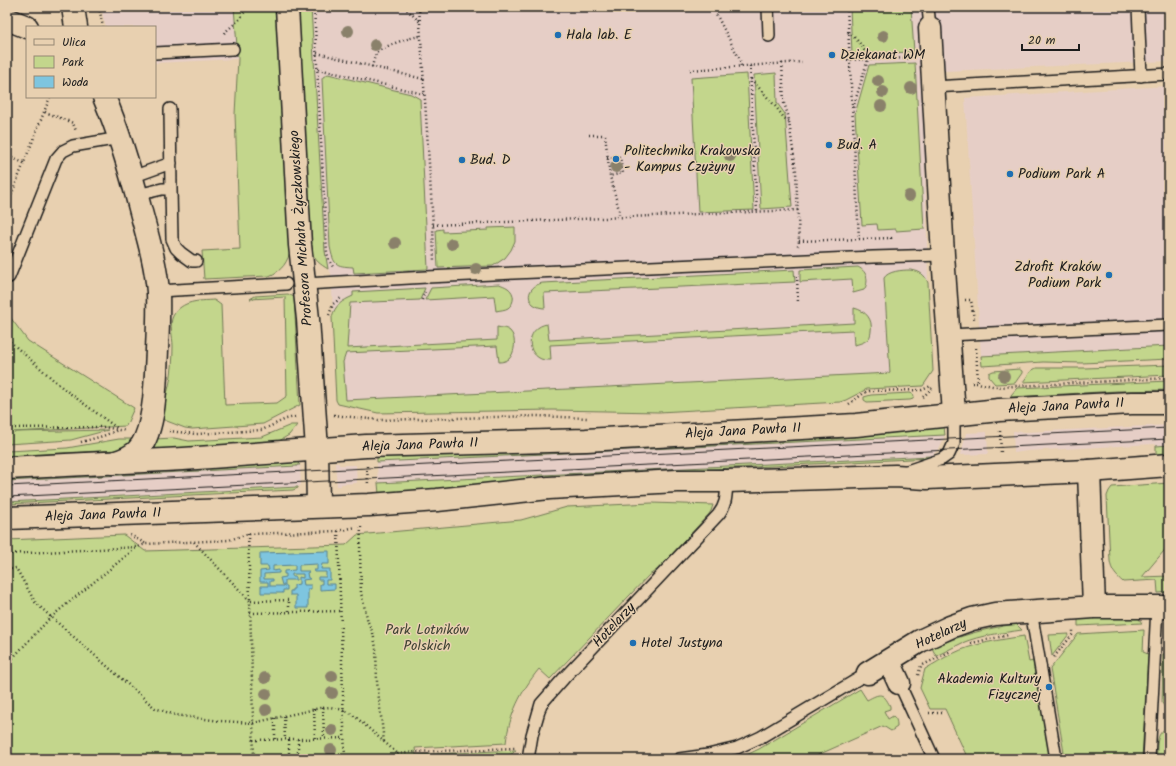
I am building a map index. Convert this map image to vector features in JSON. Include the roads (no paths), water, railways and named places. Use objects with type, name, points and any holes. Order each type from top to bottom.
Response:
[{"type":"main road","points":[[73,7],[76,26]]},
{"type":"main road","name":"Profesora Michała Życzkowskiego","points":[[287,7],[300,245],[295,284],[308,319],[317,449]]},
{"type":"main road","points":[[929,17],[954,414]]},
{"type":"main road","points":[[7,19],[26,27]]},
{"type":"main road","points":[[104,98],[120,138],[134,186],[153,260],[158,291],[154,406],[149,431],[144,443],[138,450],[130,457],[113,463]]},
{"type":"main road","name":"Aleja Jana Pawła II","points":[[7,468],[113,463],[386,445],[586,440],[807,428],[878,424],[954,414],[1020,408],[1132,403],[1169,403]]},
{"type":"main road","points":[[317,449],[318,506]]},
{"type":"main road","name":"Aleja Jana Pawła II","points":[[7,518],[369,505],[549,488],[677,481],[895,476],[927,478],[1089,471],[1169,465]]},
{"type":"main road","points":[[1089,471],[1094,607]]},
{"type":"main road","name":"Hotelarzy","points":[[868,673],[920,641],[950,627],[972,619],[995,614],[1094,607],[1163,607]]},
{"type":"main road","points":[[889,661],[908,681]]},
{"type":"lane","points":[[768,7],[769,36]]},
{"type":"lane","points":[[1138,7],[1141,76]]},
{"type":"lane","points":[[156,53],[233,49]]},
{"type":"lane","points":[[933,87],[1169,74]]},
{"type":"lane","points":[[170,109],[172,239],[176,248],[181,253],[192,261],[196,261]]},
{"type":"lane","points":[[9,277],[56,160],[65,150],[73,146],[120,138]]},
{"type":"lane","points":[[134,186],[171,162]]},
{"type":"lane","points":[[134,186],[171,189]]},
{"type":"lane","points":[[158,291],[427,277],[866,257],[943,255]]},
{"type":"lane","points":[[948,335],[1169,325]]},
{"type":"lane","points":[[895,476],[946,457],[954,442],[954,414]]},
{"type":"lane","name":"Hotelarzy","points":[[528,759],[532,735],[542,704],[564,678],[718,515],[725,506],[727,481]]},
{"type":"lane","points":[[1149,759],[1163,607]]},
{"type":"lane","points":[[1031,611],[1056,759]]},
{"type":"lane","name":"Hotelarzy","points":[[679,759],[708,755],[737,748],[761,737],[868,673]]},
{"type":"lane","points":[[908,681],[934,759]]},
{"type":"water","points":[[329,551],[329,564],[322,564],[321,569],[330,569],[330,580],[326,580],[326,584],[335,584],[335,589],[320,590],[322,580],[318,580],[318,577],[326,577],[326,572],[315,572],[314,570],[317,570],[317,564],[299,565],[299,571],[309,571],[307,573],[308,578],[310,579],[303,580],[304,585],[311,585],[311,589],[308,589],[308,608],[296,608],[296,595],[290,595],[290,591],[294,589],[294,585],[299,584],[299,577],[303,578],[303,574],[292,574],[292,577],[296,577],[296,580],[285,580],[285,585],[282,585],[280,578],[286,577],[284,571],[295,570],[295,565],[273,566],[273,571],[279,570],[279,573],[264,574],[264,579],[273,579],[273,581],[270,581],[270,586],[287,586],[287,590],[283,590],[283,593],[261,593],[261,586],[268,586],[268,582],[260,582],[260,571],[269,570],[268,566],[260,566],[260,553]]},
{"type":"tram line","points":[[7,486],[1169,428]]},
{"type":"tram line","points":[[7,497],[1169,439]]},
{"type":"place","name":"Hala lab. E","points":[[558,35]]},
{"type":"place","name":"Dziekanat WM","points":[[832,55]]},
{"type":"place","name":"Bud. A","points":[[829,145]]},
{"type":"place","name":"Politechnika Krakowska - Kampus Czyżyny","points":[[616,159]]},
{"type":"place","name":"Bud. D","points":[[462,160]]},
{"type":"place","name":"Podium Park A","points":[[1010,174]]},
{"type":"place","name":"Zdrofit Kraków Podium Park","points":[[1109,275]]},
{"type":"place","name":"Hotel Justyna","points":[[633,643]]},
{"type":"place","name":"Akademia Kultury Fizycznej","points":[[1049,687]]},
{"type":"park label","name":"Park Lotników Polskich","points":[[427,638]]}]
